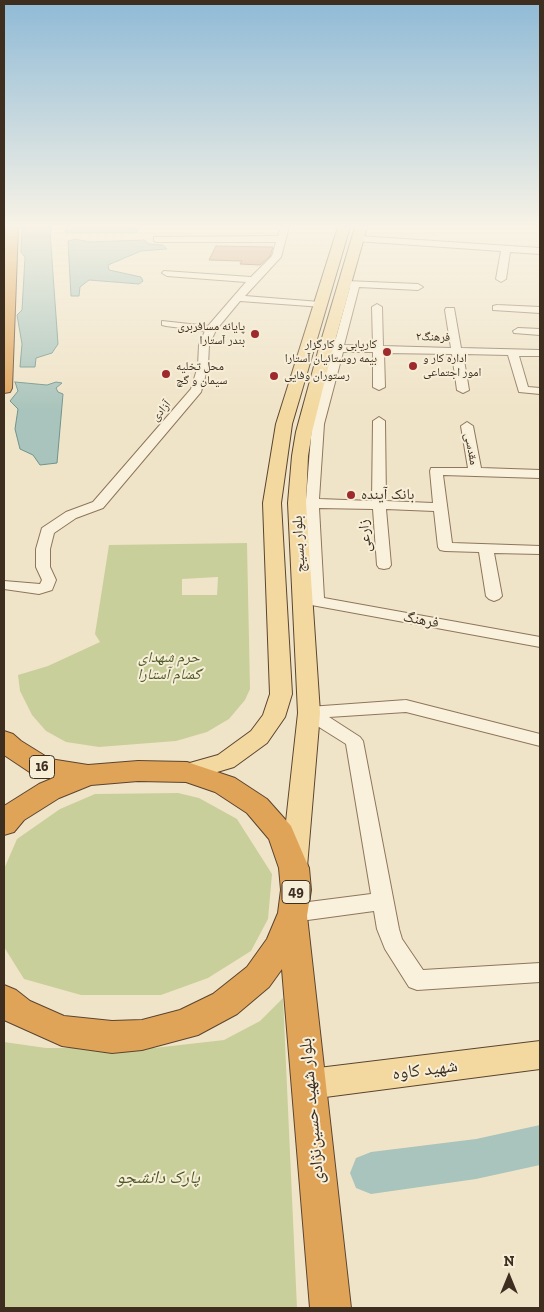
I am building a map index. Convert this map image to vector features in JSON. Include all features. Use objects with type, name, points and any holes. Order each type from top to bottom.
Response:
[{"type":"highway","points":[[4,388],[9,288]]},
{"type":"highway","name":"16","points":[[4,740],[12,748],[43,768],[88,775]]},
{"type":"highway","name":"49","points":[[4,824],[14,813],[49,791],[88,775],[138,771],[187,772],[225,785],[257,806],[280,834],[294,868],[296,890],[293,914],[280,946],[258,977],[225,1004],[186,1024],[142,1035],[112,1037],[62,1031],[18,1012],[4,1000]]},
{"type":"highway","name":"بلوار شهید حسین‌نژادی","points":[[293,914],[331,1308]]},
{"type":"main road","name":"بلوار بسیج","points":[[187,772],[226,761],[259,736],[274,717],[281,694],[272,503],[284,424],[320,305],[335,288]]},
{"type":"main road","name":"بلوار بسیج","points":[[294,868],[309,713],[309,599],[304,503],[304,432],[332,348],[343,288]]},
{"type":"main road","points":[[272,503],[304,503]]},
{"type":"main road","name":"شهید کاوه","points":[[310,1084],[540,1055]]},
{"type":"street","name":"آزادی","points":[[4,585],[39,589],[47,587],[49,580],[44,567],[43,549],[47,531],[71,515],[98,504],[197,390],[203,366],[204,345],[211,328],[246,288]]},
{"type":"street","points":[[238,298],[320,305]]},
{"type":"street","points":[[377,307],[379,386]]},
{"type":"street","points":[[497,308],[540,310]]},
{"type":"street","points":[[450,310],[463,390]]},
{"type":"street","points":[[166,323],[211,328]]},
{"type":"street","points":[[518,331],[540,332]]},
{"type":"street","name":"فرهنگ۲","points":[[332,348],[540,354]]},
{"type":"street","points":[[513,353],[523,390],[540,391]]},
{"type":"street","name":"زارعی","points":[[380,421],[379,505],[384,565]]},
{"type":"street","name":"مقدسی","points":[[467,426],[475,472]]},
{"type":"street","points":[[540,474],[436,471],[445,547],[540,550]]},
{"type":"street","points":[[304,503],[440,507]]},
{"type":"street","points":[[486,549],[494,596]]},
{"type":"street","name":"فرهنگ","points":[[309,599],[540,642]]},
{"type":"street","points":[[309,713],[406,706],[540,740]]},
{"type":"street","points":[[309,713],[354,741],[392,943],[417,980],[540,973]]},
{"type":"street","points":[[293,914],[383,901]]},
{"type":"green space","name":"حرم شهدای گمنام آستارا","points":[[247,543],[250,689],[245,700],[229,719],[207,732],[176,741],[99,747],[66,742],[46,731],[32,715],[20,691],[18,675],[48,666],[100,642],[95,634],[109,545]],"holes":[[[218,577],[217,595],[182,595],[182,579]]]},
{"type":"green space","points":[[178,793],[199,798],[237,819],[272,874],[268,919],[251,951],[208,978],[161,995],[81,995],[24,979],[4,947],[4,869],[17,839],[60,809],[95,794]]},
{"type":"green space","name":"پارک دانشجو","points":[[283,998],[297,1308],[4,1308],[4,1042],[46,1048],[154,1048],[224,1040],[260,1021]]},
{"type":"water","points":[[23,288],[54,288],[58,344],[52,353],[36,358],[35,367],[20,367],[22,344],[17,315],[22,310]]},
{"type":"water","points":[[71,288],[80,288],[79,296],[71,296]]},
{"type":"water","points":[[15,382],[47,385],[56,382],[62,383],[56,388],[58,392],[63,394],[57,463],[40,465],[33,455],[20,449],[15,429],[18,409],[10,401],[18,391]]},
{"type":"waterway","points":[[371,1173],[476,1159],[540,1145]]},
{"type":"place","name":"پایانه مسافربری بندر آستارا","points":[[255,334]]},
{"type":"place","name":"کاریابی و کارگزار بیمه روستائیان آستارا","points":[[387,352]]},
{"type":"place","name":"اداره کار و امور اجتماعی","points":[[413,366]]},
{"type":"place","name":"محل تخلیه سیمان و گچ","points":[[166,374]]},
{"type":"place","name":"رستوران وفایی","points":[[274,376]]},
{"type":"place","name":"بانک آینده","points":[[351,495]]}]
